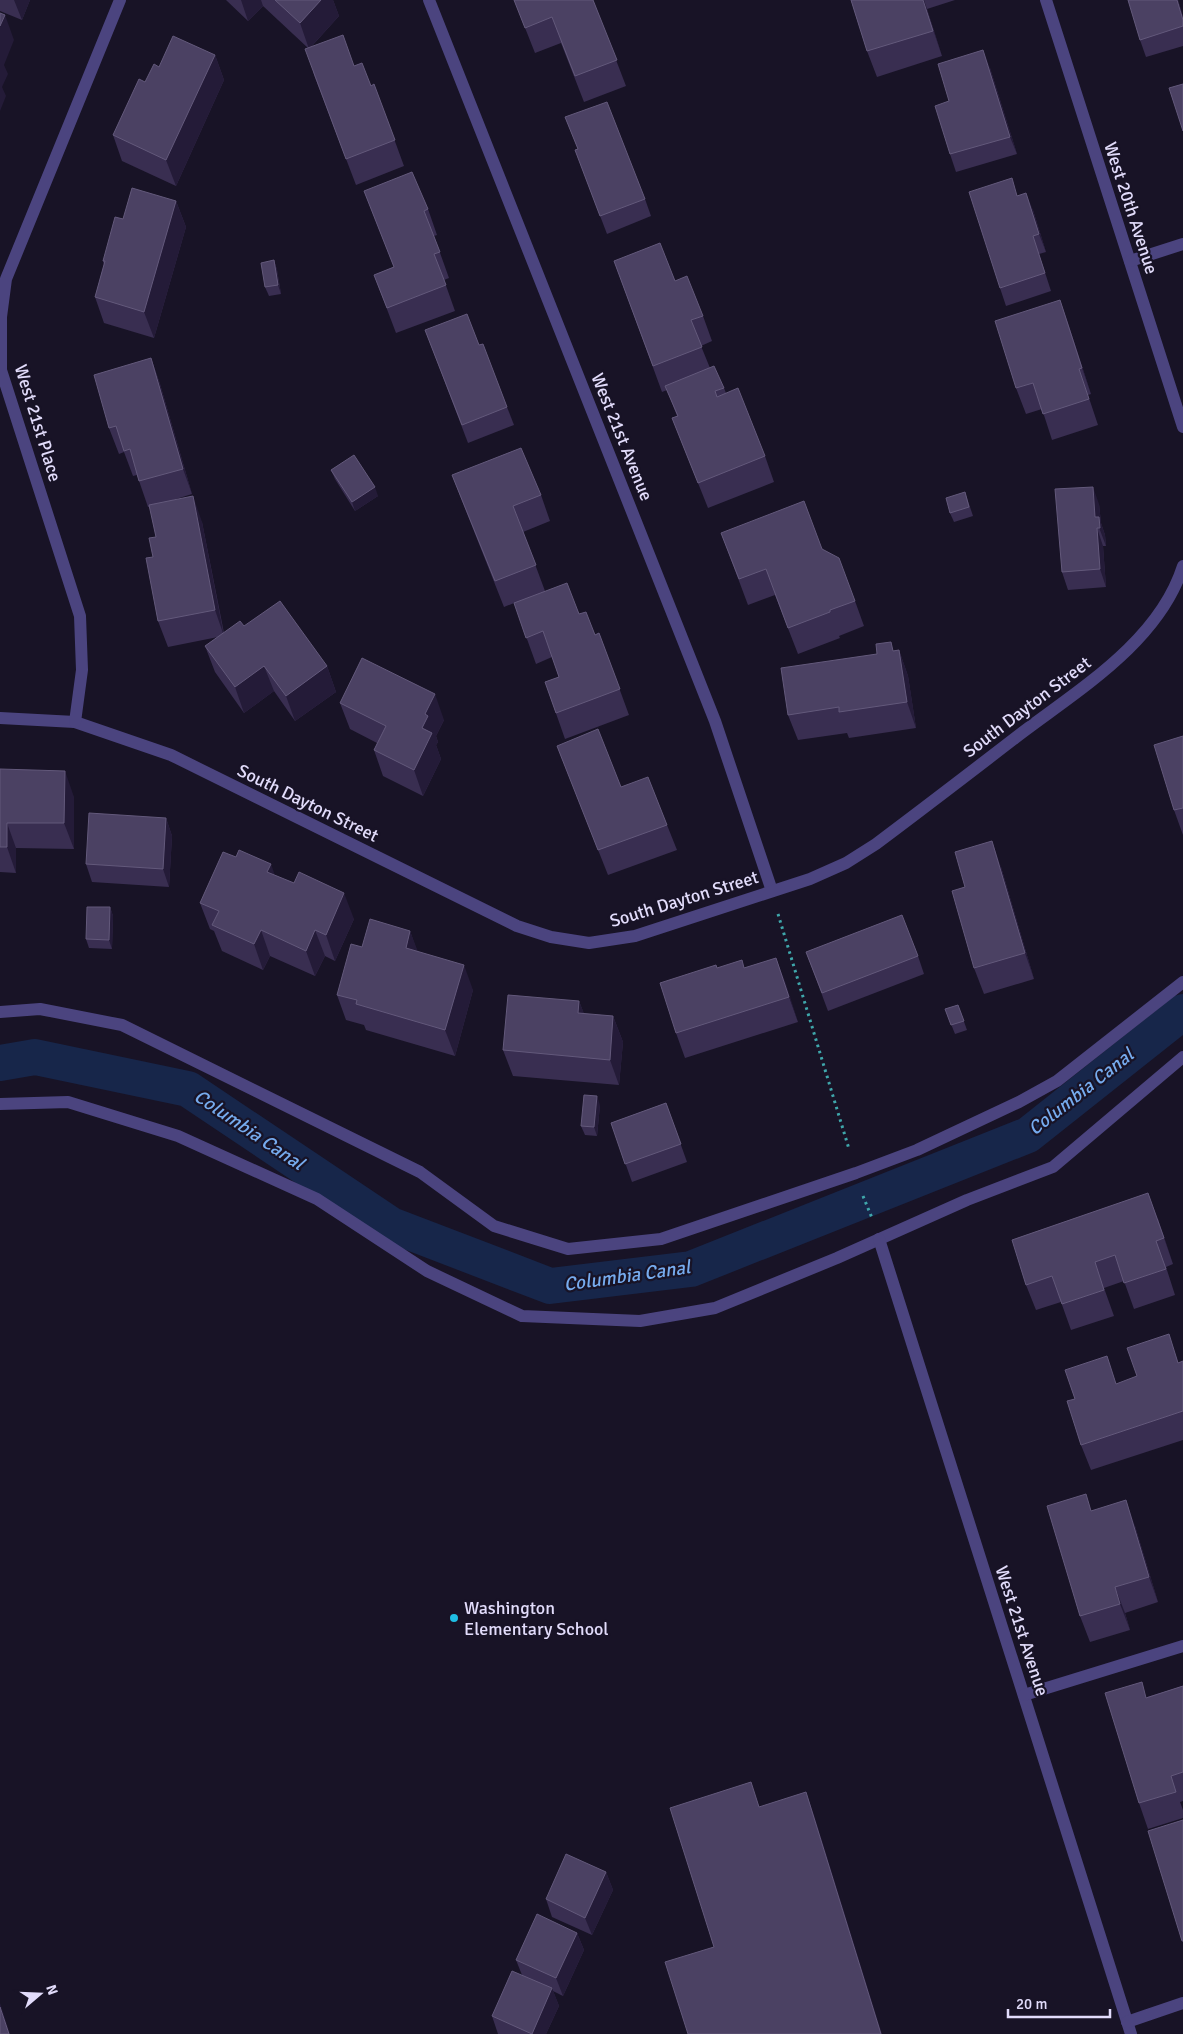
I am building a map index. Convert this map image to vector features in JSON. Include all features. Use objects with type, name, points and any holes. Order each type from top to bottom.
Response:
[{"type":"street","name":"West 21st Place","points":[[75,722],[82,670],[80,616],[1,370],[1,318],[6,279],[120,0]]},
{"type":"street","name":"West 21st Avenue","points":[[429,0],[715,720],[772,891]]},
{"type":"street","name":"West 20th Avenue","points":[[1046,0],[1183,427]]},
{"type":"street","points":[[1130,261],[1183,244]]},
{"type":"street","name":"South Dayton Street","points":[[0,718],[75,722],[172,755],[517,926],[551,937],[589,943],[635,936],[810,879],[846,863],[876,844],[1120,658],[1156,619],[1178,581],[1183,566]]},
{"type":"street","points":[[0,1012],[40,1009],[122,1025],[420,1172],[494,1226],[568,1249],[660,1239],[856,1173],[917,1150],[1019,1102],[1057,1081],[1183,982]]},
{"type":"street","points":[[0,1104],[68,1102],[178,1136],[317,1200],[427,1271],[522,1316],[640,1321],[715,1308],[967,1200],[1053,1167],[1183,1056]]},
{"type":"street","name":"West 21st Avenue","points":[[879,1238],[1129,2028]]},
{"type":"street","points":[[1024,1695],[1183,1646]]},
{"type":"street","points":[[1129,2028],[1183,2003]]},
{"type":"path","points":[[772,891],[781,927],[856,1173],[879,1238]]},
{"type":"building","points":[[275,0],[321,0],[300,23]]},
{"type":"building","points":[[514,0],[593,0],[617,60],[575,76],[552,17],[525,28]]},
{"type":"building","points":[[851,0],[923,0],[933,31],[867,51]]},
{"type":"building","points":[[1128,0],[1177,0],[1183,26],[1140,40]]},
{"type":"building","points":[[0,13],[5,15],[0,26]]},
{"type":"building","points":[[343,35],[354,66],[362,63],[371,86],[374,84],[395,140],[346,159],[305,49]]},
{"type":"building","points":[[173,36],[215,55],[166,160],[113,135],[139,79],[145,82],[154,64],[159,67]]},
{"type":"building","points":[[983,50],[1010,137],[950,154],[935,106],[949,101],[938,64]]},
{"type":"building","points":[[1183,84],[1183,131],[1169,88]]},
{"type":"building","points":[[607,102],[645,199],[600,216],[575,150],[578,149],[565,117]]},
{"type":"building","points":[[412,172],[428,209],[424,211],[440,252],[434,254],[446,285],[387,308],[374,275],[394,267],[364,191]]},
{"type":"building","points":[[1012,178],[1017,196],[1026,193],[1039,234],[1033,236],[1045,273],[1000,288],[969,192]]},
{"type":"building","points":[[132,188],[176,201],[144,312],[95,297],[115,217],[123,219]]},
{"type":"building","points":[[660,243],[675,281],[687,276],[703,316],[691,320],[702,347],[653,366],[614,261]]},
{"type":"building","points":[[274,260],[278,285],[265,287],[261,263]]},
{"type":"building","points":[[1060,300],[1082,368],[1079,369],[1089,399],[1043,414],[1033,383],[1016,388],[995,321]]},
{"type":"building","points":[[467,314],[479,345],[483,344],[507,407],[462,425],[425,330]]},
{"type":"building","points":[[151,358],[183,469],[139,481],[130,449],[124,451],[116,426],[109,428],[94,375]]},
{"type":"building","points":[[714,366],[724,388],[715,391],[717,397],[738,388],[765,456],[698,483],[672,418],[678,416],[665,386]]},
{"type":"building","points":[[521,448],[541,495],[513,506],[536,565],[495,581],[452,475]]},
{"type":"building","points":[[354,455],[375,487],[352,502],[331,470]]},
{"type":"building","points":[[1093,487],[1095,517],[1099,517],[1100,528],[1097,528],[1100,569],[1062,572],[1055,489]]},
{"type":"building","points":[[965,492],[969,507],[950,513],[946,498]]},
{"type":"building","points":[[193,496],[215,610],[158,621],[146,558],[153,557],[149,538],[156,537],[149,505]]},
{"type":"building","points":[[804,501],[822,549],[839,558],[855,601],[788,628],[766,569],[739,579],[721,533]]},
{"type":"building","points":[[567,583],[579,614],[586,612],[595,635],[599,633],[620,689],[556,713],[545,682],[559,677],[543,631],[526,638],[514,603]]},
{"type":"building","points":[[280,601],[327,666],[286,696],[264,666],[235,687],[205,646],[240,621],[244,626]]},
{"type":"building","points":[[891,642],[893,651],[899,650],[907,702],[839,712],[839,707],[788,715],[781,668],[877,654],[876,644]]},
{"type":"building","points":[[362,658],[435,694],[425,714],[428,716],[422,728],[432,733],[414,770],[374,750],[386,726],[340,703]]},
{"type":"building","points":[[598,729],[621,787],[648,777],[667,825],[598,850],[557,746]]},
{"type":"building","points":[[1183,736],[1183,808],[1174,810],[1154,745]]},
{"type":"building","points":[[0,769],[65,771],[64,823],[7,823],[7,847],[0,847]]},
{"type":"building","points":[[89,813],[166,818],[163,869],[86,864]]},
{"type":"building","points":[[992,841],[1025,953],[974,968],[952,891],[965,887],[955,852]]},
{"type":"building","points":[[239,850],[271,864],[267,872],[294,883],[299,872],[344,893],[326,935],[315,930],[306,951],[261,930],[254,944],[212,925],[219,911],[200,903],[223,852],[236,857]]},
{"type":"building","points":[[87,907],[110,907],[109,940],[86,939]]},
{"type":"building","points":[[902,915],[918,956],[822,993],[806,952]]},
{"type":"building","points":[[370,919],[410,931],[406,948],[464,965],[445,1030],[356,1004],[357,1000],[337,995],[351,944],[362,947]]},
{"type":"building","points":[[776,958],[789,997],[676,1033],[660,983],[716,965],[717,968],[742,960],[744,968]]},
{"type":"building","points":[[508,995],[579,1001],[578,1013],[613,1016],[610,1060],[503,1050]]},
{"type":"building","points":[[958,1005],[964,1021],[951,1025],[945,1009]]},
{"type":"building","points":[[584,1095],[597,1096],[594,1127],[581,1126]]},
{"type":"building","points":[[666,1103],[681,1144],[625,1164],[611,1123]]},
{"type":"building","points":[[1148,1193],[1164,1238],[1156,1241],[1166,1269],[1124,1283],[1115,1255],[1095,1262],[1104,1290],[1062,1304],[1052,1276],[1026,1285],[1012,1240]]},
{"type":"building","points":[[1169,1334],[1178,1363],[1183,1361],[1183,1411],[1081,1445],[1067,1401],[1075,1399],[1065,1370],[1107,1356],[1116,1384],[1137,1376],[1127,1348]]},
{"type":"building","points":[[1086,1494],[1091,1511],[1126,1500],[1149,1577],[1115,1587],[1120,1604],[1080,1616],[1047,1506]]},
{"type":"building","points":[[1142,1682],[1146,1698],[1183,1686],[1183,1772],[1171,1776],[1176,1792],[1139,1803],[1105,1693]]},
{"type":"building","points":[[751,1782],[759,1807],[806,1792],[881,2034],[688,2034],[665,1962],[714,1947],[670,1808]]},
{"type":"building","points":[[1183,1820],[1183,1941],[1182,1941],[1148,1831]]},
{"type":"building","points":[[566,1854],[606,1872],[585,1918],[546,1899]]},
{"type":"building","points":[[537,1914],[577,1933],[556,1978],[516,1960]]},
{"type":"building","points":[[512,1971],[552,1988],[532,2034],[492,2016]]},
{"type":"building","points":[[0,2007],[9,2034],[0,2034]]},
{"type":"waterway","name":"Columbia Canal","points":[[0,1063],[35,1057],[188,1089],[391,1225],[550,1286],[691,1269],[1028,1135],[1183,1012]]},
{"type":"place","name":"Washington Elementary School","points":[[454,1618]]}]
